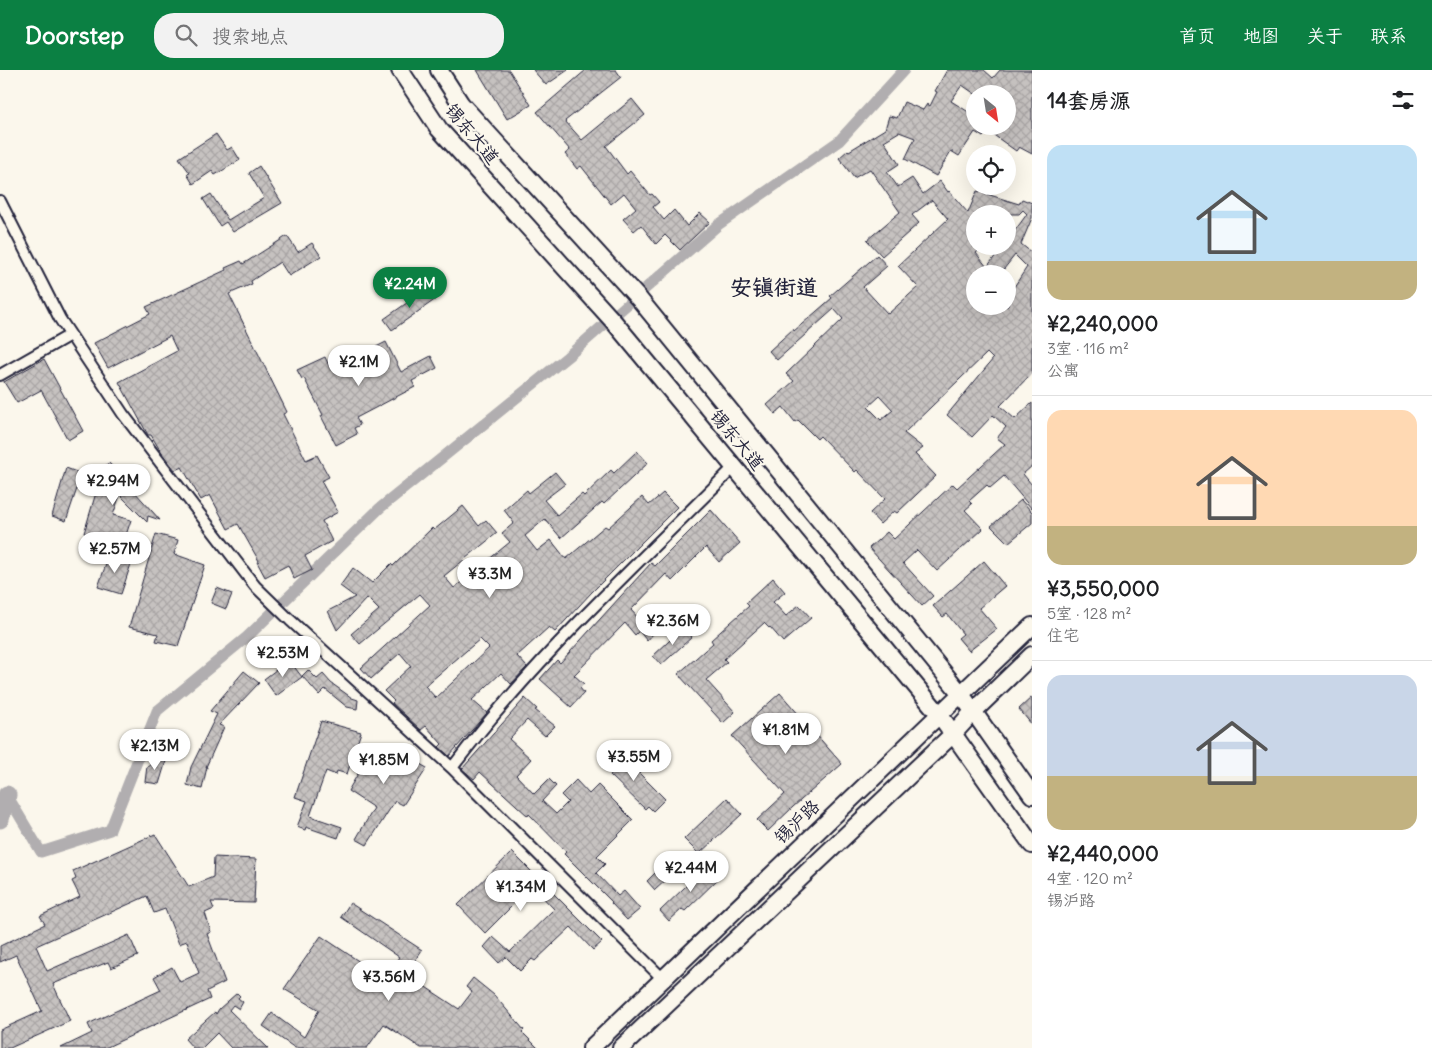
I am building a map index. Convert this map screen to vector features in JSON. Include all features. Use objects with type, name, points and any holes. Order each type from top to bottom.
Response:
[{"type":"main road","name":"锡东大道","points":[[400,70],[438,130],[614,322],[939,714],[1032,845]]},
{"type":"main road","name":"锡东大道","points":[[439,70],[461,104],[640,300],[961,694],[1032,796]]},
{"type":"main road","name":"锡沪路","points":[[591,1048],[1032,626]]},
{"type":"main road","points":[[621,1048],[953,734],[1032,655]]},
{"type":"street","points":[[0,201],[70,335],[123,414],[255,586],[452,768],[663,979]]},
{"type":"street","points":[[0,375],[70,335]]},
{"type":"street","points":[[452,768],[478,733],[552,650],[734,467]]},
{"type":"building","points":[[477,70],[509,70],[531,105],[507,119]]},
{"type":"building","points":[[533,70],[568,70],[546,85]]},
{"type":"building","points":[[586,70],[616,70],[621,77],[565,121],[582,140],[632,99],[645,115],[606,146],[627,174],[630,171],[650,195],[652,194],[659,202],[653,207],[664,220],[674,210],[687,226],[700,213],[710,222],[680,250],[665,235],[656,244],[641,225],[634,231],[623,219],[636,208],[624,193],[611,204],[581,166],[577,169],[565,154],[570,150],[537,112]]},
{"type":"building","points":[[947,70],[984,70],[993,78],[1000,70],[1032,70],[1032,154],[1019,147],[1016,151],[1016,145],[1008,145],[994,135],[1016,135],[1016,85],[966,85],[966,88],[962,85],[951,101],[966,110],[966,135],[973,135],[959,156],[951,151],[936,176],[905,159],[915,138],[899,132],[884,141],[899,164],[887,172],[898,187],[912,178],[923,194],[940,181],[966,211],[966,255],[978,255],[985,265],[966,265],[966,315],[1016,315],[1016,284],[1027,267],[1015,255],[1016,229],[1027,214],[1023,210],[1016,214],[1016,205],[971,205],[975,195],[990,195],[1019,204],[1022,199],[1032,203],[1032,218],[1021,244],[1032,253],[1032,373],[1000,406],[1015,419],[1032,403],[1032,466],[1023,474],[1032,485],[1032,509],[1004,476],[990,488],[987,485],[969,501],[972,504],[965,510],[983,529],[937,571],[917,550],[903,563],[933,596],[922,606],[869,548],[887,532],[894,539],[953,484],[957,488],[1005,444],[997,438],[1006,427],[993,415],[972,437],[947,415],[993,359],[987,353],[904,433],[923,448],[915,454],[936,476],[897,513],[894,511],[880,524],[870,513],[885,499],[820,436],[817,439],[798,420],[795,422],[783,407],[775,414],[767,405],[794,381],[786,374],[843,319],[834,309],[777,360],[769,351],[832,298],[830,296],[877,255],[887,266],[863,287],[888,314],[918,287],[898,266],[948,219],[932,200],[912,215],[919,223],[882,256],[867,240],[900,212],[870,169],[854,178],[839,158],[848,150],[885,129],[889,116],[897,118],[904,102],[923,110],[927,104],[930,106],[937,92],[935,91]],"holes":[[[880,396],[893,410],[881,420],[868,407]]]},
{"type":"building","points":[[216,134],[227,150],[232,147],[240,160],[215,175],[212,171],[193,184],[187,174],[190,173],[179,158]]},
{"type":"building","points":[[259,166],[282,203],[233,232],[226,222],[220,226],[203,199],[211,194],[228,220],[264,198],[249,173]]},
{"type":"building","points":[[287,236],[298,252],[312,243],[321,256],[289,276],[280,262],[251,281],[252,284],[229,294],[287,412],[283,414],[306,460],[317,455],[329,477],[321,481],[338,512],[322,521],[332,541],[305,556],[312,570],[294,579],[288,565],[265,577],[257,562],[259,561],[238,524],[228,529],[210,495],[201,500],[182,467],[175,470],[151,435],[148,435],[119,382],[177,351],[170,336],[108,368],[94,343],[150,314],[146,307],[226,270],[225,268],[241,261],[243,264]]},
{"type":"building","points":[[996,255],[1015,255],[1007,265],[989,265]]},
{"type":"building","points":[[428,288],[436,299],[392,330],[384,319]]},
{"type":"building","points":[[386,342],[401,372],[431,356],[437,368],[412,381],[415,387],[356,418],[360,425],[354,428],[357,434],[336,445],[304,378],[302,379],[297,370],[325,357],[331,370]]},
{"type":"building","points":[[44,359],[83,431],[68,440],[41,390],[17,403],[4,382]]},
{"type":"building","points":[[637,451],[648,463],[604,504],[602,502],[561,538],[545,519],[525,536],[537,551],[551,540],[566,559],[605,526],[608,528],[642,497],[649,505],[663,493],[677,507],[555,632],[549,627],[517,656],[527,667],[511,684],[501,673],[472,700],[487,713],[449,756],[439,747],[442,744],[426,726],[421,730],[392,703],[394,701],[384,691],[411,666],[400,653],[371,679],[361,668],[430,605],[420,594],[360,644],[351,634],[379,610],[367,598],[337,630],[328,611],[355,597],[340,586],[353,568],[372,583],[391,564],[393,566],[432,528],[434,530],[463,506],[479,526],[486,520],[497,533],[444,576],[454,588],[510,542],[502,533],[514,523],[504,510],[527,490],[529,493],[555,472],[565,484],[544,500],[557,515],[582,494],[584,496],[611,470],[614,473]],"holes":[[[480,639],[489,648],[436,698],[425,686]]]},
{"type":"building","points":[[109,463],[160,520],[148,516],[147,522],[120,495],[113,515],[131,520],[124,541],[107,535],[105,539],[84,533],[101,476],[98,472]]},
{"type":"building","points":[[66,468],[82,474],[66,521],[52,516]]},
{"type":"building","points":[[1021,500],[1032,512],[1032,523],[1008,543],[991,526]]},
{"type":"building","points":[[711,510],[740,543],[719,562],[706,547],[672,581],[666,574],[631,610],[653,634],[647,641],[639,631],[635,635],[625,623],[574,675],[584,684],[580,688],[584,693],[571,707],[540,679],[557,660],[560,663],[651,563],[655,566]]},
{"type":"building","points":[[156,534],[178,540],[174,554],[205,565],[178,646],[156,641],[158,634],[129,627]]},
{"type":"building","points":[[110,553],[132,561],[121,594],[98,587]]},
{"type":"building","points":[[984,561],[1005,586],[979,608],[997,629],[969,651],[958,638],[963,634],[947,614],[943,617],[933,606]]},
{"type":"building","points":[[773,578],[785,592],[773,602],[786,616],[799,605],[811,618],[783,642],[764,623],[724,659],[727,662],[706,680],[735,712],[723,723],[678,674],[713,643],[711,640],[749,606],[746,603]]},
{"type":"building","points":[[217,588],[232,594],[226,609],[211,603]]},
{"type":"building","points":[[684,627],[692,637],[661,665],[653,656]]},
{"type":"building","points":[[289,660],[302,677],[276,696],[264,679]]},
{"type":"building","points":[[308,670],[317,679],[323,674],[331,683],[352,698],[358,700],[357,709],[347,707],[325,689],[319,695],[302,676]]},
{"type":"building","points":[[244,671],[259,683],[219,725],[224,727],[206,767],[202,789],[187,785],[191,767],[217,714],[210,711]]},
{"type":"building","points":[[780,693],[842,764],[768,831],[757,820],[785,794],[732,736]]},
{"type":"building","points":[[1032,697],[1032,725],[1019,709]]},
{"type":"building","points":[[525,698],[537,709],[535,710],[555,726],[545,736],[527,720],[509,739],[531,759],[516,775],[534,794],[549,779],[556,786],[542,801],[556,814],[568,802],[561,795],[576,780],[589,794],[598,785],[633,820],[597,856],[605,864],[596,873],[618,896],[624,891],[640,909],[627,920],[529,814],[528,816],[480,772],[474,779],[462,769]]},
{"type":"building","points":[[321,721],[361,732],[347,774],[337,771],[336,775],[326,771],[310,816],[342,827],[338,838],[306,827],[305,830],[297,827],[307,801],[295,797]]},
{"type":"building","points":[[176,738],[187,742],[182,759],[171,756]]},
{"type":"building","points":[[375,744],[390,747],[427,768],[403,805],[395,801],[367,845],[356,839],[374,808],[348,791]]},
{"type":"building","points":[[616,750],[665,799],[653,811],[648,806],[645,809],[610,775],[614,771],[604,761]]},
{"type":"building","points":[[152,758],[166,761],[159,784],[145,782],[147,766],[150,766]]},
{"type":"building","points":[[727,798],[742,814],[699,854],[684,839]]},
{"type":"building","points":[[155,834],[189,887],[213,877],[214,857],[256,859],[254,903],[211,902],[214,909],[205,913],[211,932],[207,934],[225,982],[207,991],[210,999],[105,1048],[61,1048],[92,1033],[88,1024],[161,990],[154,977],[172,967],[180,982],[199,973],[187,941],[179,944],[165,909],[154,913],[147,896],[36,946],[47,971],[129,935],[138,956],[111,968],[108,962],[53,984],[70,1021],[10,1048],[0,1048],[0,1030],[42,1011],[16,955],[0,962],[0,946],[45,924],[40,916],[80,897],[72,881],[76,879],[73,871]]},
{"type":"building","points":[[512,852],[602,942],[593,950],[571,927],[535,961],[532,959],[520,971],[506,957],[499,963],[484,947],[493,937],[510,952],[554,909],[532,886],[485,933],[458,905]]},
{"type":"building","points":[[708,865],[720,877],[685,911],[682,909],[669,921],[660,911]]},
{"type":"building","points":[[657,871],[666,880],[655,890],[647,881]]},
{"type":"building","points":[[350,903],[422,950],[406,974],[459,1009],[472,992],[466,987],[473,978],[494,995],[524,1030],[522,1032],[538,1048],[421,1048],[384,1024],[367,1048],[295,1048],[263,1026],[272,1013],[304,1037],[319,1010],[284,989],[321,936],[378,974],[379,972],[385,976],[399,957],[341,917]]},
{"type":"building","points":[[237,993],[240,996],[238,998],[243,1002],[239,1009],[233,1005],[229,1010],[268,1048],[231,1048],[217,1033],[202,1048],[193,1048],[185,1039],[215,1012],[216,1014]]},
{"type":"waterway","points":[[7,795],[41,852],[110,830],[157,711],[247,637],[380,508],[567,357],[718,225],[839,141],[904,70]]},
{"type":"waterway","points":[[0,819],[7,795]]},
{"type":"district","name":"安镇街道","points":[[774,287]]}]
